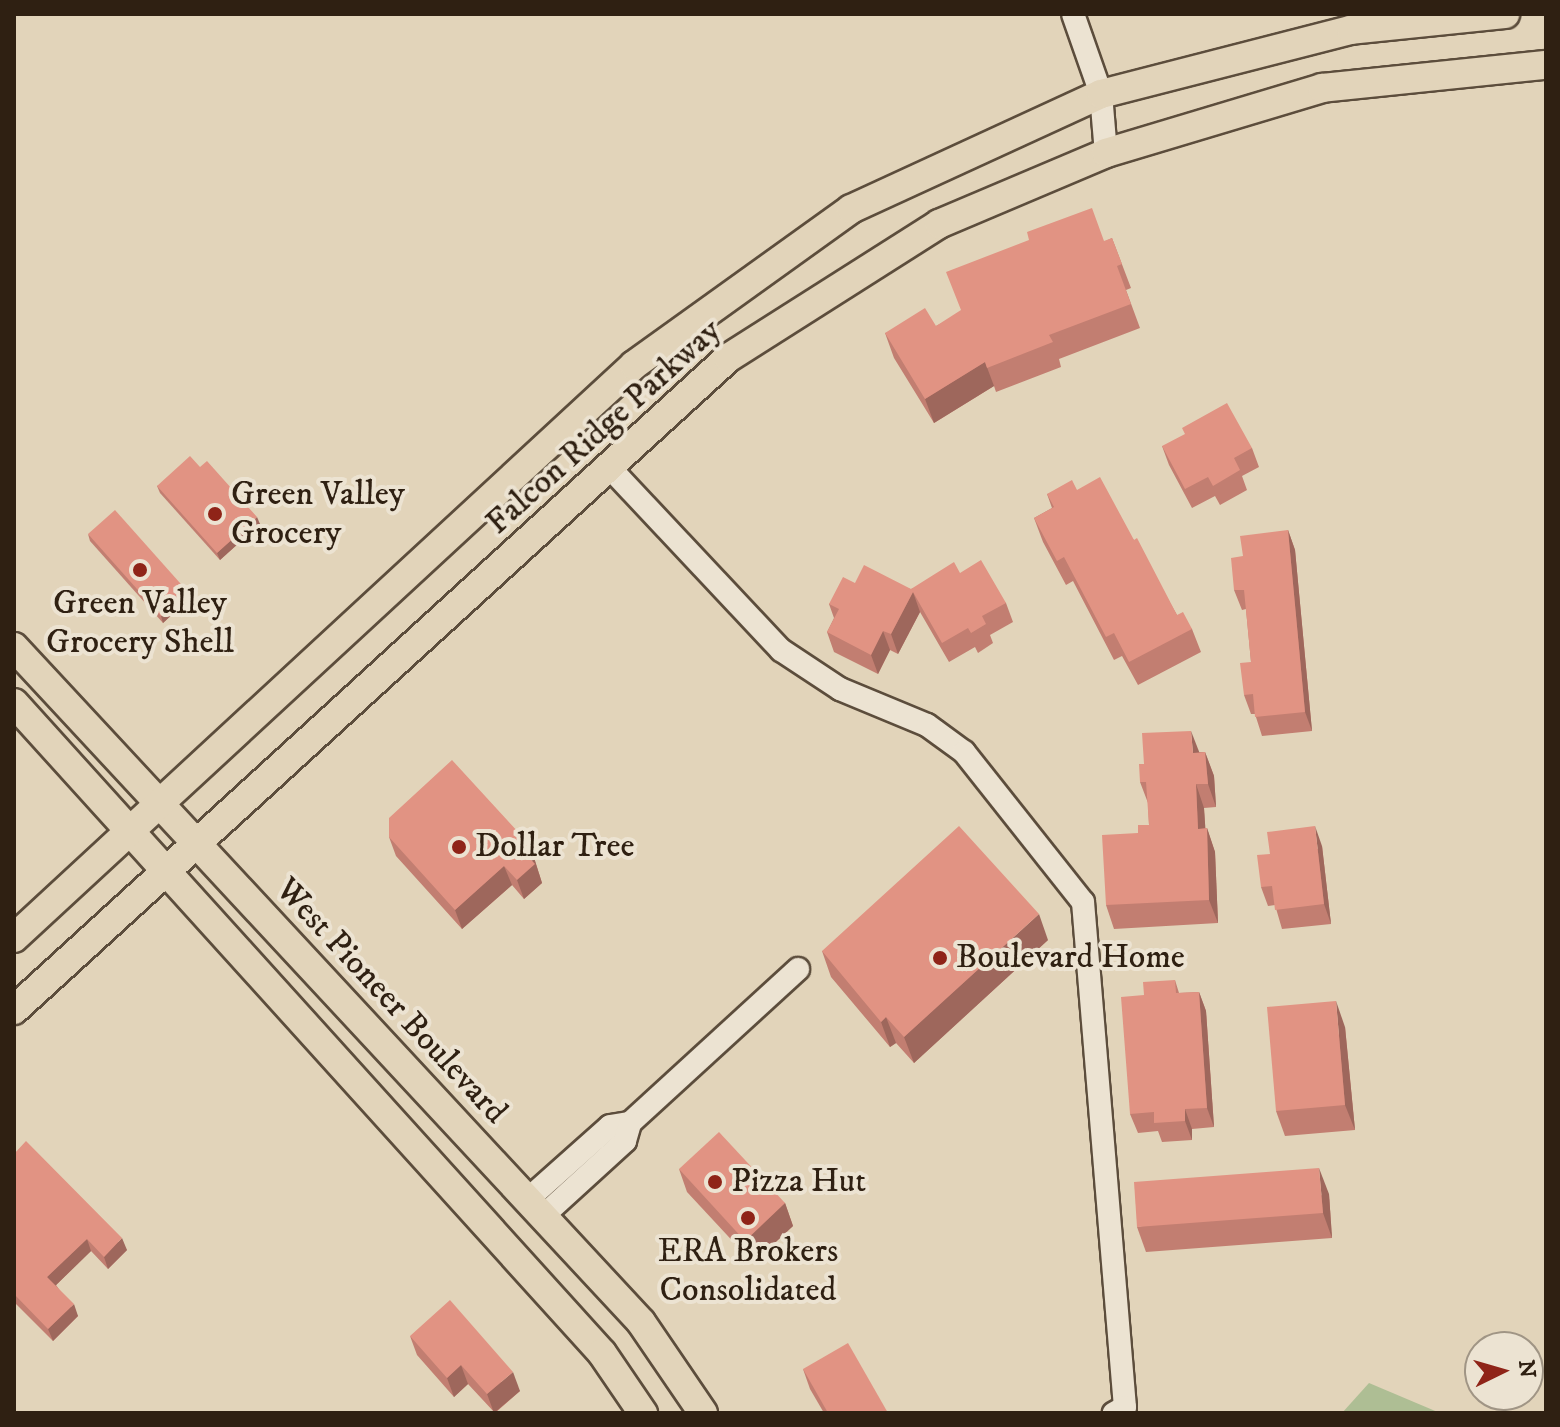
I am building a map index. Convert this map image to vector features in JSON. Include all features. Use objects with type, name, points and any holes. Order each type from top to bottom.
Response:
[{"type":"main road","name":"Falcon Ridge Parkway","points":[[14,938],[634,365],[851,209],[1101,94],[1351,30],[1505,14]]},
{"type":"main road","name":"Falcon Ridge Parkway","points":[[14,1010],[728,358],[939,224],[1106,153],[1322,88],[1546,65]]},
{"type":"main road","name":"West Pioneer Boulevard","points":[[14,647],[641,1322],[703,1413]]},
{"type":"main road","points":[[14,703],[602,1353],[643,1413]]},
{"type":"street","points":[[1073,14],[1101,94],[1106,153]]},
{"type":"street","points":[[610,468],[781,650],[840,689],[927,725],[964,752],[1083,902],[1125,1407],[1114,1413]]},
{"type":"street","points":[[535,1208],[625,1141],[630,1123],[798,969]]},
{"type":"green space","points":[[1369,1383],[1440,1413],[1342,1413]]},
{"type":"building","points":[[1092,208],[1104,241],[1112,238],[1122,264],[1117,266],[1131,304],[1049,335],[1053,342],[987,368],[985,362],[925,399],[885,333],[925,308],[936,326],[961,310],[946,272],[1029,240],[1027,232]]},
{"type":"building","points":[[1227,403],[1252,448],[1234,458],[1240,470],[1213,486],[1208,477],[1185,489],[1162,446],[1185,434],[1182,428]]},
{"type":"building","name":"Green Valley Grocery","points":[[190,456],[200,467],[207,461],[257,517],[217,553],[157,486]]},
{"type":"building","points":[[1100,477],[1134,540],[1137,538],[1177,615],[1183,612],[1192,629],[1129,662],[1114,633],[1106,637],[1064,557],[1057,561],[1034,518],[1054,507],[1047,494],[1072,480],[1077,490]]},
{"type":"building","name":"Green Valley Grocery Shell","points":[[115,510],[188,592],[161,616],[88,534]]},
{"type":"building","points":[[1288,530],[1305,712],[1255,717],[1253,694],[1244,695],[1240,663],[1251,662],[1244,590],[1234,590],[1231,558],[1243,556],[1240,536]]},
{"type":"building","points":[[981,560],[1006,603],[982,616],[986,624],[971,633],[968,628],[942,643],[913,592],[891,634],[883,631],[871,655],[827,632],[839,609],[829,604],[843,577],[855,583],[864,565],[911,589],[954,562],[960,573]]},
{"type":"building","points":[[1191,731],[1193,753],[1205,752],[1208,784],[1196,784],[1198,829],[1207,828],[1209,900],[1106,905],[1102,835],[1138,833],[1138,825],[1149,825],[1146,782],[1140,782],[1139,764],[1144,764],[1142,733]]},
{"type":"building","name":"Dollar Tree","points":[[452,760],[530,845],[523,851],[535,864],[517,880],[504,866],[455,910],[389,837],[389,818]]},
{"type":"building","name":"Boulevard Home","points":[[959,826],[1039,914],[904,1037],[886,1017],[881,1022],[822,951]]},
{"type":"building","points":[[1315,826],[1324,904],[1275,910],[1272,886],[1261,887],[1257,855],[1270,854],[1267,832]]},
{"type":"building","points":[[1175,980],[1176,993],[1199,992],[1207,1108],[1185,1109],[1185,1121],[1154,1123],[1154,1112],[1130,1114],[1121,997],[1144,995],[1143,982]]},
{"type":"building","points":[[1336,1001],[1345,1105],[1276,1111],[1267,1007]]},
{"type":"building","points":[[719,1132],[785,1203],[745,1241],[679,1169]]},
{"type":"building","points":[[26,1141],[122,1238],[104,1257],[87,1239],[47,1277],[74,1304],[48,1329],[14,1294],[14,1154]]},
{"type":"building","points":[[1319,1168],[1323,1213],[1137,1227],[1134,1182]]},
{"type":"building","points":[[450,1300],[513,1372],[487,1394],[461,1365],[447,1378],[410,1336]]},
{"type":"building","points":[[848,1343],[888,1413],[828,1413],[803,1369]]},
{"type":"place","name":"Green Valley Grocery","points":[[215,514]]},
{"type":"place","name":"Green Valley Grocery Shell","points":[[140,570]]},
{"type":"place","name":"Dollar Tree","points":[[459,847]]},
{"type":"place","name":"Boulevard Home","points":[[940,958]]},
{"type":"place","name":"Pizza Hut","points":[[715,1182]]},
{"type":"place","name":"ERA Brokers Consolidated","points":[[748,1218]]}]
